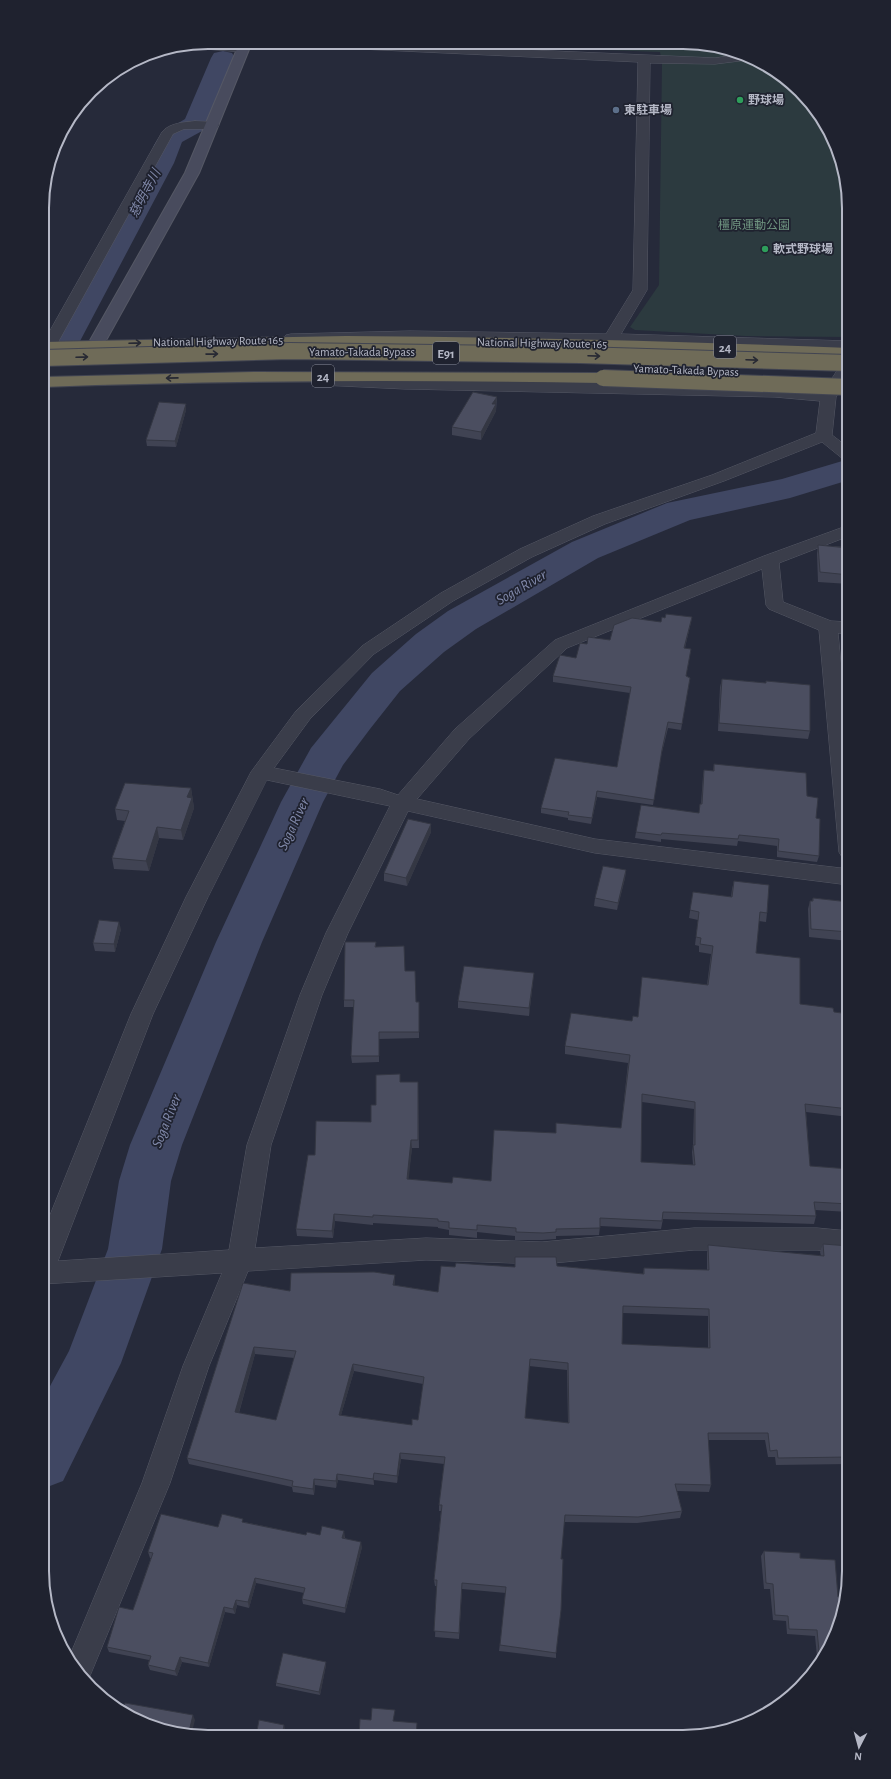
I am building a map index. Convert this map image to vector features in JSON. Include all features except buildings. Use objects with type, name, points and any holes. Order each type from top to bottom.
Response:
[{"type":"highway","name":"National Highway Route 165","points":[[49,350],[96,344],[267,340],[606,341],[842,353]]},
{"type":"highway","name":"Yamato-Takada Bypass","points":[[49,351],[580,355],[842,363]]},
{"type":"highway","name":"Yamato-Takada Bypass","points":[[49,370],[286,364],[430,365],[842,376]]},
{"type":"highway","name":"24","points":[[49,382],[249,376],[406,376],[603,378],[842,387]]},
{"type":"street","points":[[96,344],[187,184],[200,125],[243,49]]},
{"type":"street","points":[[439,49],[644,59],[715,61],[738,58]]},
{"type":"street","points":[[606,341],[640,290],[644,59]]},
{"type":"street","points":[[49,344],[166,135],[172,129],[200,125]]},
{"type":"street","points":[[606,341],[842,345]]},
{"type":"street","points":[[826,438],[828,397],[842,374]]},
{"type":"street","points":[[249,376],[405,384],[774,392],[828,397]]},
{"type":"street","points":[[826,438],[842,451]]},
{"type":"street","points":[[49,1250],[142,1014],[197,897],[261,772],[303,715],[368,650],[447,596],[526,553],[600,520],[826,438]]},
{"type":"street","points":[[80,1666],[156,1483],[196,1366],[240,1260],[259,1145],[311,995],[337,933],[402,803],[462,734],[561,644],[842,533]]},
{"type":"street","points":[[770,560],[775,605],[828,627],[842,628]]},
{"type":"street","points":[[828,627],[842,777]]},
{"type":"street","points":[[261,772],[380,796],[402,803],[595,846],[842,876]]},
{"type":"street","points":[[49,1273],[426,1249],[542,1253],[694,1239],[817,1239],[842,1241]]},
{"type":"green space","name":"橿原運動公園","points":[[578,49],[694,49],[734,57],[763,70],[788,88],[803,103],[821,128],[834,157],[841,187],[842,337],[745,336],[635,330],[630,327],[659,285],[662,64],[660,52]]},
{"type":"waterway","name":"慈明寺川","points":[[68,336],[161,163],[169,141],[175,134],[196,123],[223,58]]},
{"type":"waterway","name":"Soga River","points":[[49,1447],[93,1363],[135,1249],[145,1181],[156,1145],[239,942],[302,802],[326,758],[386,682],[430,643],[462,620],[585,550],[680,511],[790,488],[842,471]]},
{"type":"place","name":"野球場","points":[[740,100]]},
{"type":"place","name":"東駐車場","points":[[616,110]]},
{"type":"place","name":"軟式野球場","points":[[765,249]]}]
